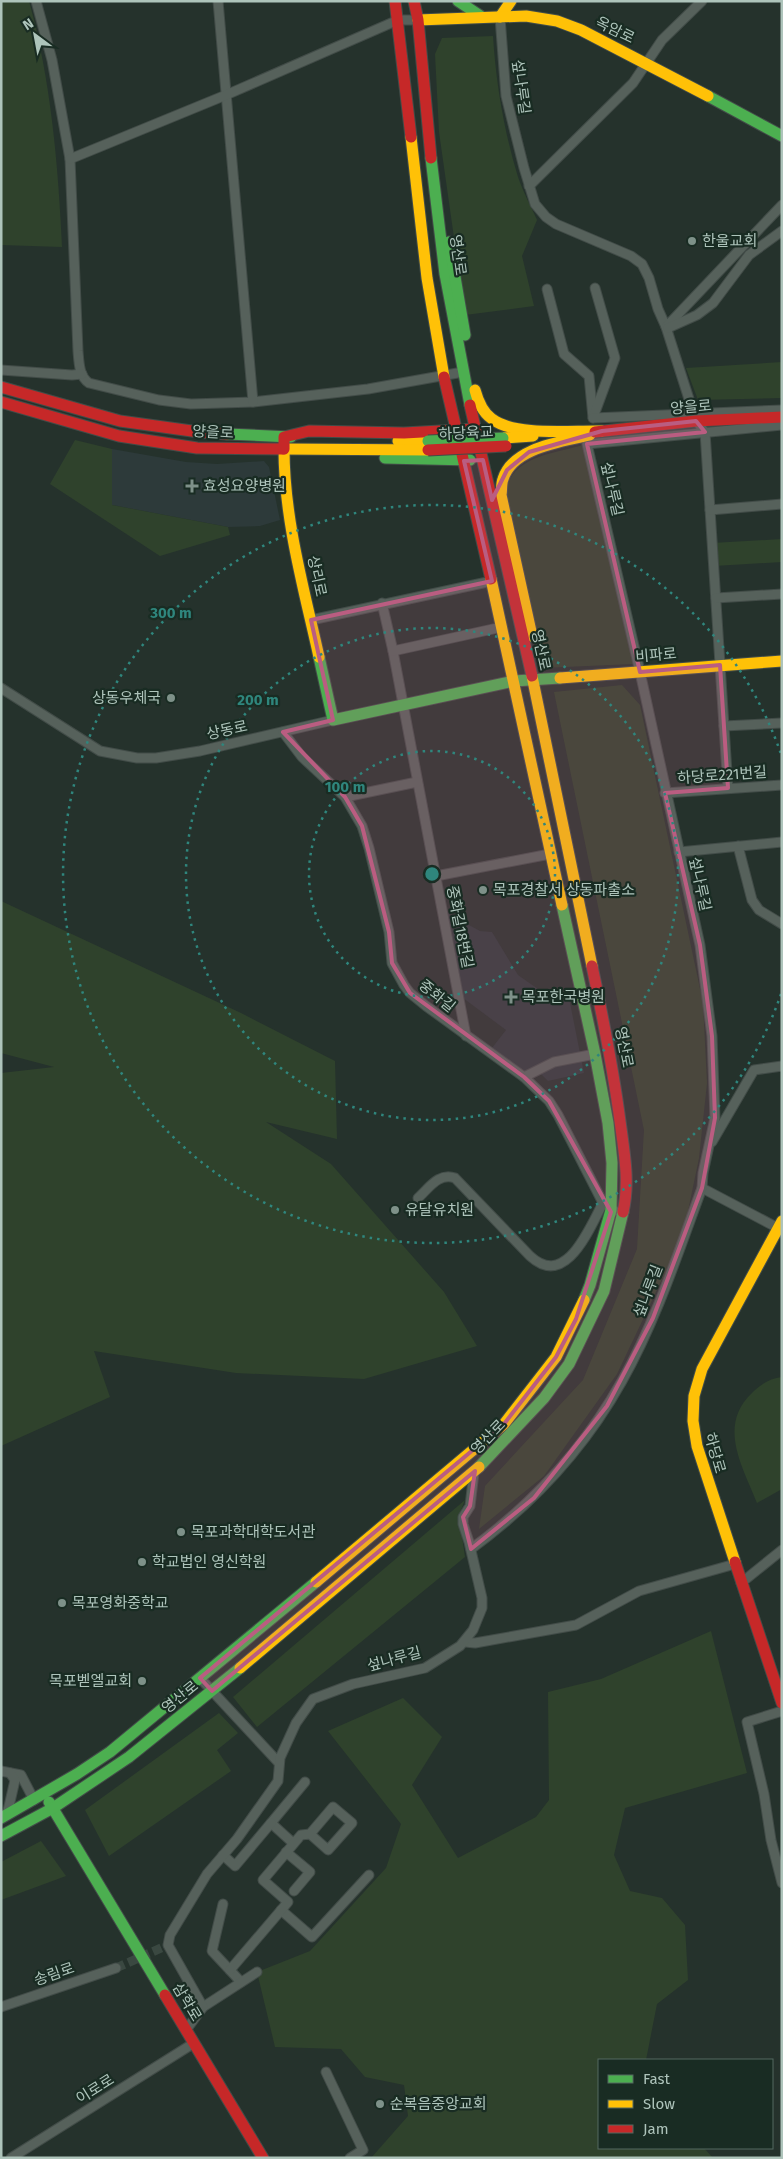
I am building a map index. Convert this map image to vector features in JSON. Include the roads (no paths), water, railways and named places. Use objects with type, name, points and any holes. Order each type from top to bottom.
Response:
[{"type":"street","points":[[36,1],[50,51],[70,159],[78,351],[82,374],[89,383],[159,400],[191,404],[252,402],[368,389],[463,372]]},
{"type":"street","points":[[218,1],[252,402]]},
{"type":"street","name":"영산로","points":[[1,1836],[53,1808],[129,1757],[212,1691],[474,1472],[544,1398],[569,1364],[604,1291],[612,1209],[612,1163],[608,1123],[595,1054],[550,854],[514,681],[444,375],[428,278],[395,1]]},
{"type":"street","name":"영산로","points":[[4,1816],[39,1797],[110,1752],[456,1466],[504,1424],[556,1357],[576,1319],[590,1285],[612,1209],[626,1186],[625,1160],[611,1056],[532,679],[463,372],[445,274],[424,98],[418,20],[414,1]]},
{"type":"street","points":[[458,1],[482,17]]},
{"type":"street","points":[[500,17],[511,1]]},
{"type":"street","points":[[529,186],[633,83],[662,40],[702,1]]},
{"type":"street","name":"옥암로","points":[[418,20],[526,16],[557,21],[581,30],[646,62],[782,136]]},
{"type":"street","name":"섶나루길","points":[[500,17],[506,96],[535,204],[551,220],[631,256],[642,264],[649,278],[666,328],[694,417]]},
{"type":"street","points":[[70,159],[226,95],[398,20],[418,20]]},
{"type":"street","points":[[424,98],[478,402],[492,419],[510,427],[602,431]]},
{"type":"street","points":[[666,328],[782,205]]},
{"type":"street","points":[[666,328],[697,315],[713,303],[749,255],[782,231]]},
{"type":"street","points":[[593,418],[615,358],[595,288]]},
{"type":"street","points":[[546,289],[564,354],[589,376],[593,418]]},
{"type":"street","points":[[1,370],[82,374]]},
{"type":"street","name":"양을로","points":[[1,387],[120,421],[199,432],[428,446]]},
{"type":"street","name":"양을로","points":[[1,402],[120,436],[198,448],[283,449],[428,446]]},
{"type":"street","points":[[593,418],[694,417],[782,410]]},
{"type":"street","points":[[694,417],[705,432],[728,788]]},
{"type":"street","name":"양을로","points":[[504,442],[602,431],[694,417],[782,417]]},
{"type":"street","points":[[705,432],[782,425]]},
{"type":"street","points":[[284,437],[309,431],[404,432],[476,429]]},
{"type":"street","points":[[532,679],[532,639],[501,495],[502,482],[511,464],[522,456],[602,431]]},
{"type":"street","name":"섶나루길","points":[[203,2007],[168,1945],[170,1934],[207,1874],[237,1839],[278,1782],[280,1758],[296,1723],[313,1699],[353,1684],[425,1668],[465,1642],[473,1630],[482,1608],[471,1549],[499,1529],[534,1498],[584,1440],[607,1406],[622,1381],[653,1318],[702,1188],[703,1174],[715,1118],[712,1036],[700,945],[665,793],[640,672],[587,444],[705,432]]},
{"type":"street","name":"상리로","points":[[284,437],[284,479],[290,522],[333,720]]},
{"type":"street","name":"하당육교","points":[[428,446],[504,442]]},
{"type":"street","points":[[283,449],[318,456],[483,460]]},
{"type":"street","points":[[710,510],[782,504]]},
{"type":"street","points":[[310,620],[382,603],[492,581]]},
{"type":"street","points":[[716,598],[782,594]]},
{"type":"street","name":"중화길18번길","points":[[382,603],[393,651],[466,1036]]},
{"type":"street","points":[[393,651],[502,627]]},
{"type":"street","name":"비파로","points":[[532,679],[782,662]]},
{"type":"street","name":"상동로","points":[[1,688],[94,747],[121,756],[156,758],[514,681],[532,679]]},
{"type":"street","points":[[724,726],[782,723]]},
{"type":"street","name":"중화길","points":[[282,732],[302,757],[345,798],[362,826],[389,932],[392,963],[410,993],[524,1077],[542,1093],[556,1110],[612,1209]]},
{"type":"street","points":[[345,798],[417,782]]},
{"type":"street","name":"하당로221번길","points":[[665,793],[782,785]]},
{"type":"street","points":[[679,852],[782,842]]},
{"type":"street","points":[[738,846],[752,900],[758,910],[782,924]]},
{"type":"street","points":[[436,876],[550,854]]},
{"type":"street","points":[[524,1077],[554,1062],[595,1054]]},
{"type":"street","points":[[709,1146],[754,1070],[782,1066]]},
{"type":"street","points":[[418,1198],[441,1177],[455,1178],[537,1263],[545,1266],[557,1266],[576,1251],[588,1232],[612,1209]]},
{"type":"street","points":[[702,1188],[780,1227]]},
{"type":"street","name":"하당로","points":[[780,1227],[702,1369],[693,1397],[694,1437],[782,1703]]},
{"type":"street","points":[[471,1549],[464,1532],[463,1517],[470,1506],[474,1472]]},
{"type":"street","points":[[741,1583],[782,1550]]},
{"type":"street","points":[[465,1642],[475,1643],[576,1625],[639,1591],[735,1564]]},
{"type":"street","points":[[200,1678],[279,1763]]},
{"type":"street","points":[[782,1711],[747,1722],[778,1853],[782,1883]]},
{"type":"street","points":[[6,1772],[21,1775],[39,1797],[53,1808]]},
{"type":"street","points":[[4,1816],[15,1780],[6,1772]]},
{"type":"street","points":[[223,1855],[235,1866],[305,1782]]},
{"type":"street","points":[[230,1970],[288,1902],[263,1880],[293,1843],[300,1835],[310,1834],[333,1806],[352,1822],[328,1850],[310,1834]]},
{"type":"street","name":"삼학로","points":[[53,1808],[261,2157]]},
{"type":"street","points":[[271,1824],[293,1843]]},
{"type":"street","points":[[286,1852],[310,1872],[294,1892]]},
{"type":"street","points":[[281,1910],[312,1937],[369,1875]]},
{"type":"street","points":[[223,1904],[212,1951],[242,1982]]},
{"type":"street","name":"송림로","points":[[1,2007],[116,1968]]},
{"type":"street","points":[[186,2030],[203,2007],[257,1972]]},
{"type":"street","name":"이로로","points":[[11,2158],[194,2043]]},
{"type":"street","points":[[326,2072],[364,2150],[350,2158]]},
{"type":"tunnel","points":[[116,1968],[168,1945]]},
{"type":"place","name":"한울교회","points":[[692,241]]},
{"type":"place","name":"효성요양병원","points":[[192,486]]},
{"type":"place","name":"상동우체국","points":[[171,698]]},
{"type":"place","name":"목포경찰서 상동파출소","points":[[483,890]]},
{"type":"place","name":"목포한국병원","points":[[511,997]]},
{"type":"place","name":"유달유치원","points":[[395,1210]]},
{"type":"place","name":"목포과학대학도서관","points":[[181,1532]]},
{"type":"place","name":"학교법인 영신학원","points":[[142,1562]]},
{"type":"place","name":"목포영화중학교","points":[[62,1603]]},
{"type":"place","name":"목포벧엘교회","points":[[142,1681]]},
{"type":"place","name":"순복음중앙교회","points":[[380,2104]]}]
